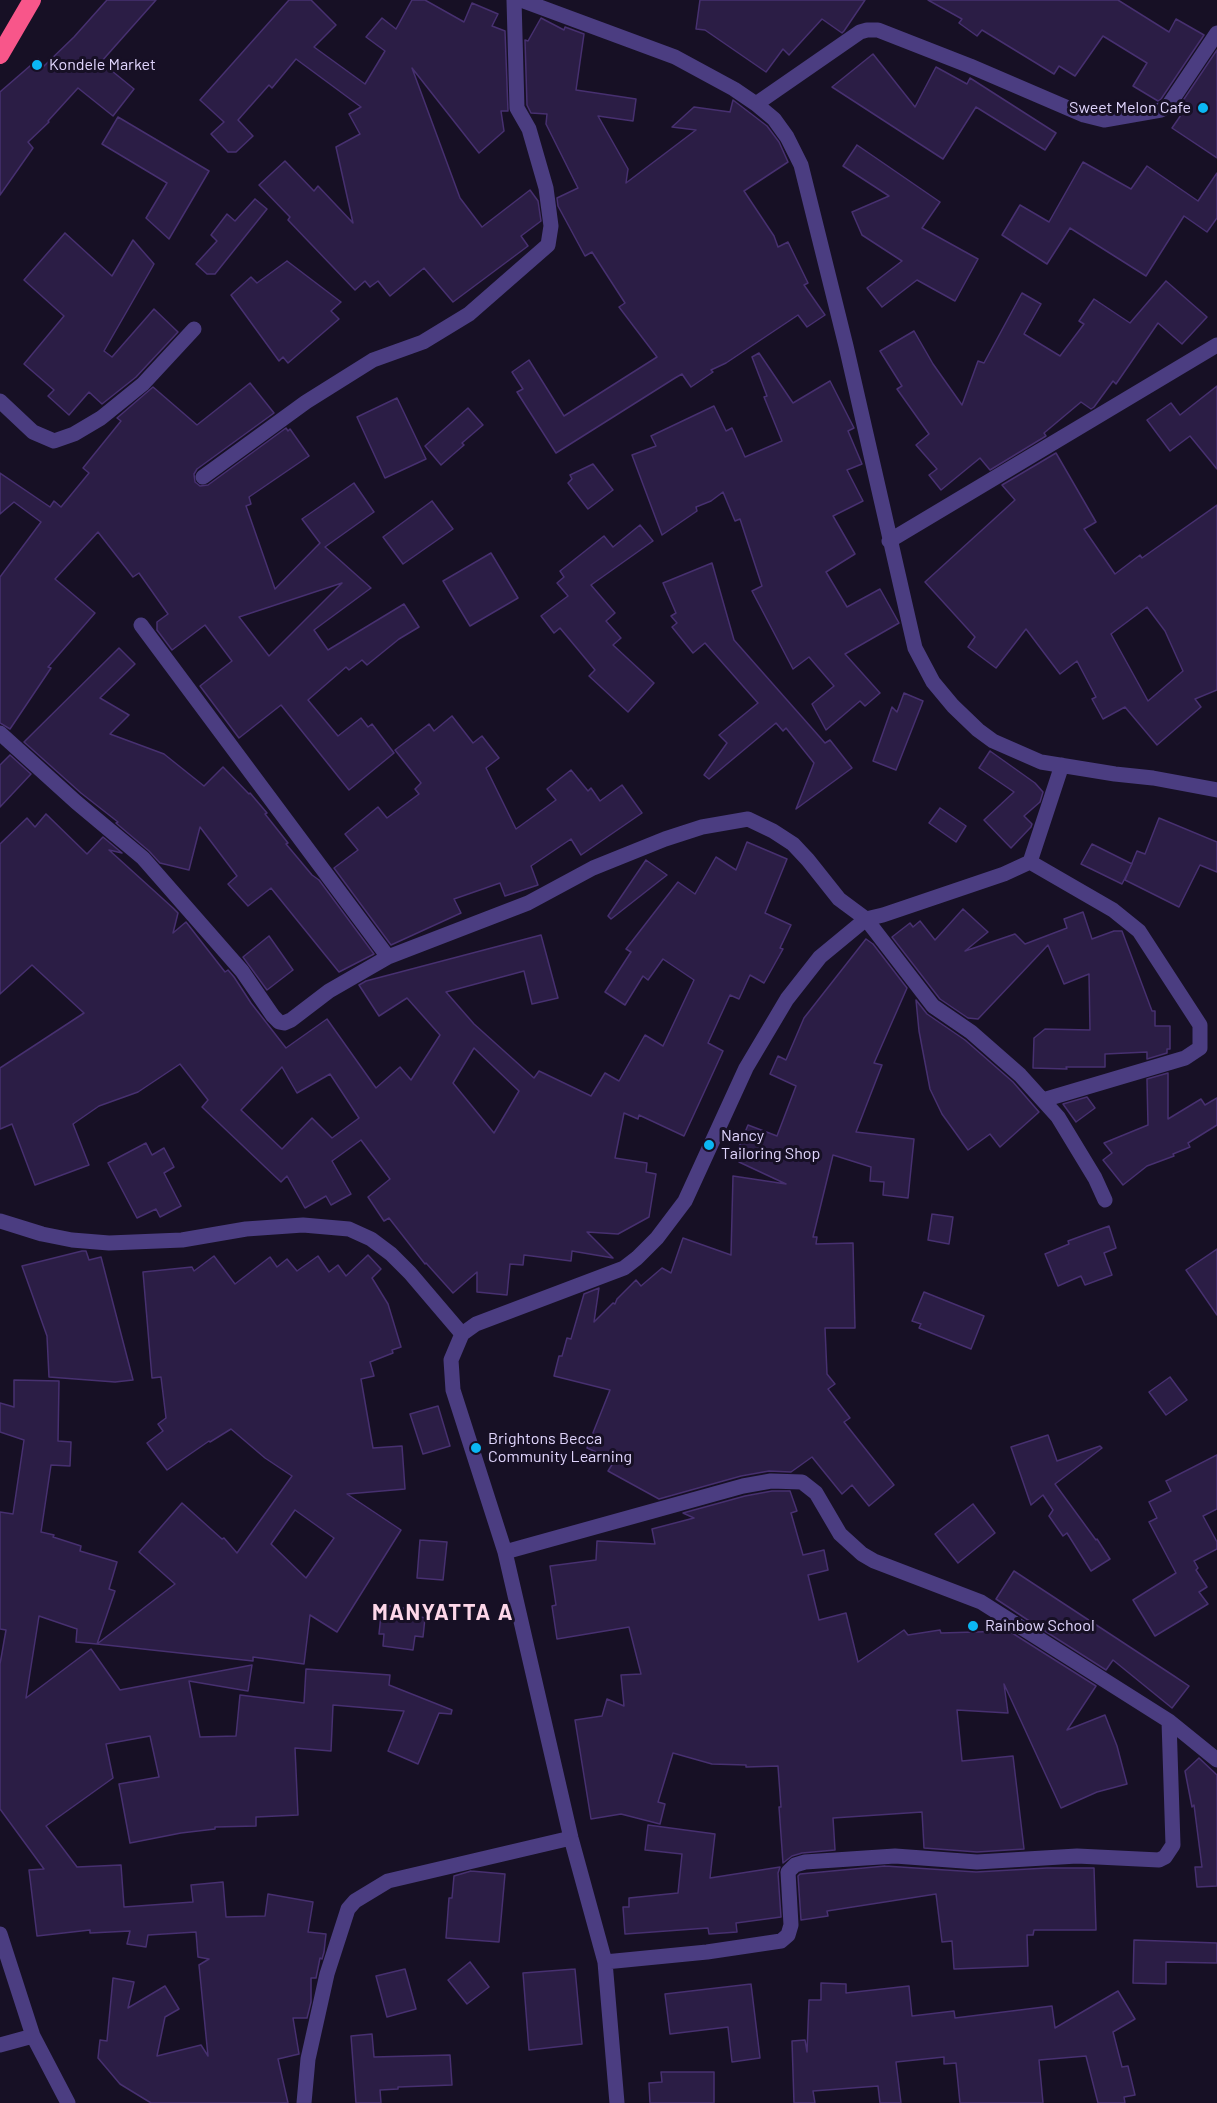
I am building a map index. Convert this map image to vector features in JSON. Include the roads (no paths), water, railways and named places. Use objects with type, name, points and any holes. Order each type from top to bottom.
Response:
[{"type":"highway","points":[[0,55],[32,0]]},
{"type":"street","points":[[203,477],[306,402],[372,360],[423,342],[469,314],[548,246],[551,226],[546,188],[530,129],[517,108],[523,1],[675,57],[734,89],[756,104],[774,119],[787,136],[801,165],[846,346],[915,648],[933,682],[953,706],[993,741],[1041,762],[1217,790]]},
{"type":"street","points":[[756,104],[860,32],[878,30],[970,66],[1084,115],[1104,120],[1161,110],[1168,106],[1217,33]]},
{"type":"street","points":[[0,401],[33,432],[54,441],[74,434],[101,418],[143,384],[194,329]]},
{"type":"street","points":[[889,541],[1217,345]]},
{"type":"street","points":[[141,625],[388,957]]},
{"type":"street","points":[[0,733],[76,802],[143,858],[242,971],[279,1022],[284,1023],[329,991],[388,957],[528,903],[593,868],[665,839],[702,827],[748,819],[793,844],[839,899],[866,918],[933,1006],[971,1032],[1007,1062],[1058,1118],[1095,1178],[1105,1200]]},
{"type":"street","points":[[617,2103],[605,1962],[571,1838],[505,1552],[453,1390],[451,1360],[462,1334],[489,1318],[624,1268],[657,1238],[685,1201],[746,1068],[787,999],[820,957],[866,918],[883,915],[1004,874],[1030,862],[1062,765]]},
{"type":"street","points":[[1030,862],[1113,910],[1139,931],[1200,1025],[1200,1048],[1185,1058],[1042,1100]]},
{"type":"street","points":[[0,1221],[42,1234],[72,1240],[109,1243],[182,1240],[246,1229],[303,1226],[349,1229],[371,1239],[391,1254],[462,1334]]},
{"type":"street","points":[[505,1552],[743,1486],[771,1481],[802,1482],[816,1492],[840,1534],[862,1554],[874,1561],[981,1602],[1169,1721],[1217,1760]]},
{"type":"street","points":[[605,1962],[707,1952],[781,1941],[788,1935],[791,1925],[788,1872],[795,1865],[805,1862],[895,1857],[976,1862],[1077,1856],[1159,1860],[1165,1857],[1173,1845],[1169,1721]]},
{"type":"street","points":[[304,2103],[308,2059],[327,1974],[348,1909],[355,1901],[388,1881],[571,1838]]},
{"type":"street","points":[[0,1934],[33,2036],[68,2103]]},
{"type":"street","points":[[0,2045],[33,2036]]},
{"type":"place","name":"Kondele Market","points":[[37,65]]},
{"type":"place","name":"Sweet Melon Cafe","points":[[1203,108]]},
{"type":"place","name":"Nancy Tailoring Shop","points":[[709,1145]]},
{"type":"place","name":"Brightons Becca Community Learning","points":[[476,1448]]},
{"type":"place","name":"Rainbow School","points":[[973,1626]]},
{"type":"district","name":"MANYATTA A","points":[[443,1613]]}]
